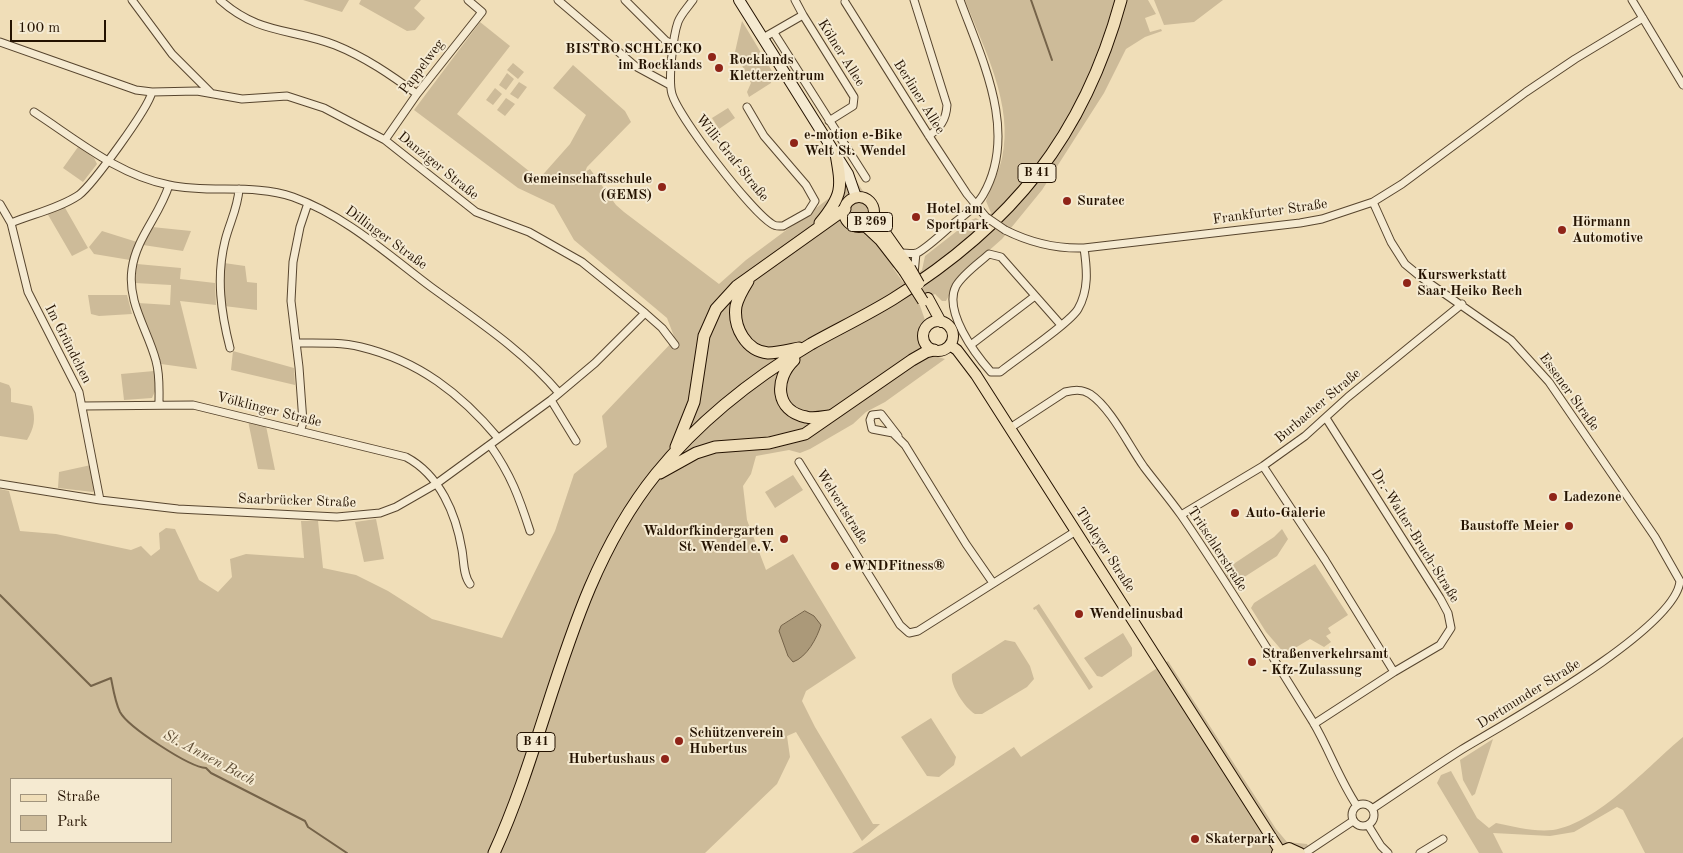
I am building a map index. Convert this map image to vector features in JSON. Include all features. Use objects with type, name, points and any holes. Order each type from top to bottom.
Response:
[{"type":"highway","name":"B 41","points":[[494,853],[527,773],[592,582],[622,524],[654,476],[712,414],[746,386],[810,345],[892,299],[939,269],[976,239],[1016,199],[1064,136],[1081,104],[1100,64],[1121,0]]},
{"type":"highway","points":[[812,232],[840,195],[841,184],[836,154]]},
{"type":"highway","points":[[674,453],[694,402],[704,336],[709,322],[725,298],[812,232],[828,222],[846,215]]},
{"type":"highway","points":[[750,278],[739,298],[736,315],[741,333],[746,341],[753,347],[769,353],[810,345]]},
{"type":"highway","points":[[912,360],[924,341]]},
{"type":"highway","points":[[810,345],[782,373],[781,394],[790,409],[798,415],[808,418],[831,416]]},
{"type":"highway","points":[[654,476],[696,454],[715,447],[769,443],[805,434],[912,360],[934,350]]},
{"type":"main road","points":[[740,0],[848,174],[856,197]]},
{"type":"main road","name":"B 269","points":[[909,271],[865,226],[855,226],[846,215],[848,202],[856,197],[869,200],[874,208],[874,217],[878,226],[902,253],[909,271],[925,299],[941,322],[952,331],[950,345]]},
{"type":"main road","name":"B 269","points":[[865,226],[874,217]]},
{"type":"main road","name":"B 269","points":[[924,341],[924,333],[928,326],[928,312],[925,299]]},
{"type":"main road","points":[[928,326],[941,322]]},
{"type":"main road","points":[[924,341],[934,350],[941,350],[950,345]]},
{"type":"main road","name":"Tholeyer Straße","points":[[950,345],[957,350],[976,375],[1279,852]]},
{"type":"main road","name":"B 269","points":[[1279,852],[1289,848],[1300,853]]},
{"type":"street","points":[[132,0],[162,42],[192,75],[212,93]]},
{"type":"street","points":[[220,0],[239,15],[262,27],[314,38],[361,57],[392,75],[417,94]]},
{"type":"street","name":"Pappelweg","points":[[385,140],[417,94],[482,12],[468,0]]},
{"type":"street","points":[[558,0],[635,66],[670,85]]},
{"type":"street","points":[[625,0],[666,40],[674,45]]},
{"type":"street","name":"Willi-Graf-Straße","points":[[694,0],[678,22],[670,85],[672,95],[685,119],[739,190],[771,224],[783,226],[808,212],[815,201],[806,186],[764,136],[747,107]]},
{"type":"street","name":"Kölner Allee","points":[[795,0],[854,98],[853,106],[829,121]]},
{"type":"street","points":[[914,0],[947,106],[946,117],[941,126],[929,136]]},
{"type":"street","points":[[909,271],[916,253],[975,205],[982,196],[989,181],[998,138],[998,121],[988,76],[960,0]]},
{"type":"street","points":[[1632,0],[1683,85]]},
{"type":"street","name":"Berliner Allee","points":[[845,2],[929,136],[975,205]]},
{"type":"street","name":"Kölner Allee","points":[[763,38],[803,15]]},
{"type":"street","name":"Frankfurter Straße","points":[[975,205],[986,217],[1005,230],[1028,241],[1050,247],[1084,248],[1322,219],[1373,202],[1390,192],[1526,92],[1575,59],[1643,18]]},
{"type":"street","points":[[774,33],[866,178]]},
{"type":"street","name":"Danziger Straße","points":[[0,42],[119,86],[152,92],[184,90],[242,99],[287,96],[324,108],[385,140],[453,196],[476,212],[530,232],[582,262],[662,328],[675,345]]},
{"type":"street","points":[[184,90],[192,75]]},
{"type":"street","points":[[11,223],[78,195],[144,111],[152,92]]},
{"type":"street","name":"Dillinger Straße","points":[[34,112],[126,171],[169,185],[277,193],[308,203],[357,230],[486,328],[533,367],[559,393]]},
{"type":"street","points":[[159,403],[159,380],[156,362],[135,305],[132,270],[140,241],[160,208],[169,185]]},
{"type":"street","points":[[230,348],[222,314],[220,268],[225,241],[239,200],[239,189]]},
{"type":"street","name":"Essener Straße","points":[[1373,202],[1391,242],[1406,264],[1422,278],[1462,304],[1511,340],[1549,382],[1656,537],[1680,581]]},
{"type":"street","points":[[301,429],[296,343],[291,301],[293,262],[300,227],[308,203]]},
{"type":"street","name":"Im Gründchen","points":[[0,204],[11,223],[28,292],[71,373],[83,406],[100,500]]},
{"type":"street","points":[[1061,325],[1001,257],[989,254],[960,280],[952,298],[954,316],[988,367],[996,373],[1061,325],[1078,309],[1087,281],[1084,248]]},
{"type":"street","points":[[902,253],[916,253]]},
{"type":"street","points":[[972,344],[1035,296]]},
{"type":"street","name":"Burbacher Straße","points":[[1181,515],[1263,466],[1326,418],[1348,397],[1462,304]]},
{"type":"street","name":"Saarbrücker Straße","points":[[0,484],[100,500],[178,509],[337,517],[361,516],[396,507],[436,484],[551,400],[594,363],[645,313]]},
{"type":"street","points":[[296,343],[334,343],[360,347],[396,360],[451,389],[470,406],[498,438]]},
{"type":"street","name":"Tritschlerstraße","points":[[1010,428],[1065,392],[1075,389],[1091,394],[1101,404],[1145,469],[1157,481],[1181,515],[1314,724],[1337,773],[1357,806]]},
{"type":"street","points":[[551,400],[576,440]]},
{"type":"street","name":"Völklinger Straße","points":[[83,406],[159,403],[193,404],[301,429],[406,457],[426,470],[452,512],[460,535],[466,576],[470,584]]},
{"type":"street","name":"Dr.-Walter-Bruch-Straße","points":[[1314,724],[1394,672],[1440,645],[1451,628],[1448,614],[1326,418]]},
{"type":"street","points":[[898,436],[922,470],[961,536],[993,583]]},
{"type":"street","points":[[490,445],[512,479],[530,531]]},
{"type":"street","name":"Welvertstraße","points":[[799,462],[904,631],[914,633],[1076,530]]},
{"type":"street","points":[[1263,466],[1325,560],[1394,672]]},
{"type":"street","name":"Dortmunder Straße","points":[[1372,808],[1610,658],[1650,623],[1677,592],[1680,581]]},
{"type":"street","points":[[1363,804],[1372,808],[1374,820],[1368,826],[1358,826],[1353,821],[1352,814],[1357,806],[1363,804]]},
{"type":"street","points":[[1305,853],[1353,821]]},
{"type":"street","points":[[1368,826],[1388,853]]},
{"type":"street","points":[[1420,853],[1443,839]]},
{"type":"green space","points":[[303,0],[349,0],[342,12]]},
{"type":"green space","points":[[361,0],[421,0],[414,8],[425,18],[415,30],[407,31],[359,4]]},
{"type":"green space","points":[[965,0],[1148,0],[1156,14],[1145,18],[1150,32],[1161,29],[1162,31],[1145,37],[1126,49],[1104,93],[1042,190],[1002,239],[959,277],[946,301],[942,301],[935,294],[919,303],[925,320],[919,336],[924,348],[931,355],[945,359],[885,402],[866,412],[853,424],[810,449],[800,453],[789,450],[756,456],[751,474],[743,486],[747,520],[766,570],[793,554],[856,658],[806,691],[802,701],[815,727],[873,824],[880,824],[862,841],[796,732],[787,736],[790,757],[777,784],[705,853],[0,853],[0,489],[9,491],[20,531],[56,534],[131,550],[141,546],[151,556],[160,549],[159,533],[166,528],[175,529],[199,580],[218,592],[232,577],[230,559],[246,554],[304,558],[301,521],[318,521],[323,568],[356,575],[388,591],[432,619],[502,638],[555,531],[574,474],[607,447],[602,416],[675,339],[667,318],[574,240],[554,205],[518,188],[414,110],[480,22],[510,46],[457,114],[539,179],[570,144],[586,115],[553,88],[573,65],[625,111],[631,122],[587,167],[585,172],[590,169],[616,205],[624,212],[719,284],[746,260],[855,179],[907,258],[893,268],[903,282],[922,270],[925,256],[971,220],[976,218],[982,222],[991,213],[986,201],[1002,158],[1005,138],[1001,98],[988,58]]},
{"type":"green space","points":[[1154,0],[1223,0],[1194,22],[1164,25]]},
{"type":"green space","points":[[742,21],[772,71],[771,83],[749,97],[747,92],[751,83],[735,52]]},
{"type":"green space","points":[[513,63],[524,72],[518,79],[507,70]]},
{"type":"green space","points":[[507,73],[514,79],[506,90],[499,85]]},
{"type":"green space","points":[[519,82],[527,87],[518,99],[510,94]]},
{"type":"green space","points":[[495,88],[502,94],[493,105],[486,100]]},
{"type":"green space","points":[[506,98],[515,104],[505,116],[497,110]]},
{"type":"green space","points":[[728,108],[735,118],[719,129],[712,118]]},
{"type":"green space","points":[[78,147],[94,158],[97,164],[83,182],[63,168]]},
{"type":"green space","points":[[64,206],[88,248],[72,256],[47,213]]},
{"type":"green space","points":[[152,227],[191,231],[183,251],[143,245]]},
{"type":"green space","points":[[102,231],[137,242],[130,260],[94,254],[89,247]]},
{"type":"green space","points":[[224,263],[245,266],[247,282],[257,283],[257,310],[224,306]]},
{"type":"green space","points":[[137,264],[181,268],[180,279],[215,283],[216,305],[180,301],[197,369],[161,364],[138,303],[170,305],[171,285],[135,283]]},
{"type":"green space","points":[[88,295],[127,295],[132,314],[99,316],[91,314]]},
{"type":"green space","points":[[233,351],[294,368],[295,385],[231,370]]},
{"type":"green space","points":[[154,371],[156,389],[152,398],[124,400],[121,374]]},
{"type":"green space","points":[[0,382],[9,385],[11,389],[11,402],[32,406],[34,423],[27,440],[0,436]]},
{"type":"green space","points":[[248,421],[266,426],[275,470],[258,469]]},
{"type":"green space","points":[[91,465],[95,488],[93,492],[58,488],[59,472]]},
{"type":"green space","points":[[793,475],[803,490],[775,508],[765,492]]},
{"type":"green space","points":[[376,519],[384,559],[364,562],[355,522]]},
{"type":"green space","points":[[1282,529],[1288,539],[1277,556],[1235,583],[1230,581],[1225,573],[1226,569],[1274,537]]},
{"type":"green space","points":[[1315,564],[1348,615],[1328,628],[1331,633],[1326,636],[1331,642],[1324,647],[1310,639],[1285,654],[1266,632],[1251,608],[1254,603]]},
{"type":"green space","points":[[1039,604],[1093,687],[1089,690],[1036,609],[1034,610],[1033,608]]},
{"type":"green space","points":[[1123,633],[1132,648],[1132,656],[1102,677],[1097,676],[1084,658]]},
{"type":"green space","points":[[1005,640],[1015,642],[1030,666],[1034,679],[1027,687],[982,714],[975,714],[959,696],[953,684],[952,674]]},
{"type":"green space","points":[[1168,661],[1276,829],[1287,842],[1307,844],[1312,853],[852,853],[1014,747],[1021,757]]},
{"type":"green space","points":[[931,718],[956,757],[954,765],[939,777],[927,776],[901,737]]},
{"type":"green space","points":[[1683,737],[1683,853],[1645,853],[1623,810],[1617,807],[1574,832],[1550,836],[1493,833],[1503,853],[1479,853],[1437,783],[1441,775],[1451,771],[1477,818],[1489,828],[1496,823],[1532,830],[1553,830],[1587,817],[1605,805]]},
{"type":"green space","points":[[1493,739],[1475,794],[1472,796],[1463,780],[1460,760]]},
{"type":"shaded area","points":[[805,611],[814,616],[821,625],[817,636],[807,652],[793,662],[788,656],[779,631],[781,626]]},
{"type":"waterway","points":[[1031,0],[1052,60]]},
{"type":"waterway","name":"St. Annen Bach","points":[[0,595],[91,686],[111,678],[115,699],[120,712],[125,719],[146,736],[173,754],[206,768],[211,773],[305,821],[308,827],[347,853]]},
{"type":"place","name":"BISTRO SCHLECKO im Rocklands","points":[[712,57]]},
{"type":"place","name":"Rocklands Kletterzentrum","points":[[719,68]]},
{"type":"place","name":"e-motion e-Bike Welt St. Wendel","points":[[794,143]]},
{"type":"place","name":"Gemeinschaftsschule (GEMS)","points":[[662,187]]},
{"type":"place","name":"Suratec","points":[[1067,201]]},
{"type":"place","name":"Hotel am Sportpark","points":[[916,217]]},
{"type":"place","name":"Hörmann Automotive","points":[[1562,230]]},
{"type":"place","name":"Kurswerkstatt Saar Heiko Rech","points":[[1407,283]]},
{"type":"place","name":"Ladezone","points":[[1553,497]]},
{"type":"place","name":"Auto-Galerie","points":[[1235,513]]},
{"type":"place","name":"Baustoffe Meier","points":[[1569,526]]},
{"type":"place","name":"Waldorfkindergarten St. Wendel e.V.","points":[[784,539]]},
{"type":"place","name":"eWNDFitness®","points":[[835,566]]},
{"type":"place","name":"Wendelinusbad","points":[[1079,614]]},
{"type":"place","name":"Straßenverkehrsamt - Kfz-Zulassung","points":[[1252,662]]},
{"type":"place","name":"Schützenverein Hubertus","points":[[679,741]]},
{"type":"place","name":"Hubertushaus","points":[[665,759]]},
{"type":"place","name":"Skaterpark","points":[[1195,839]]}]
